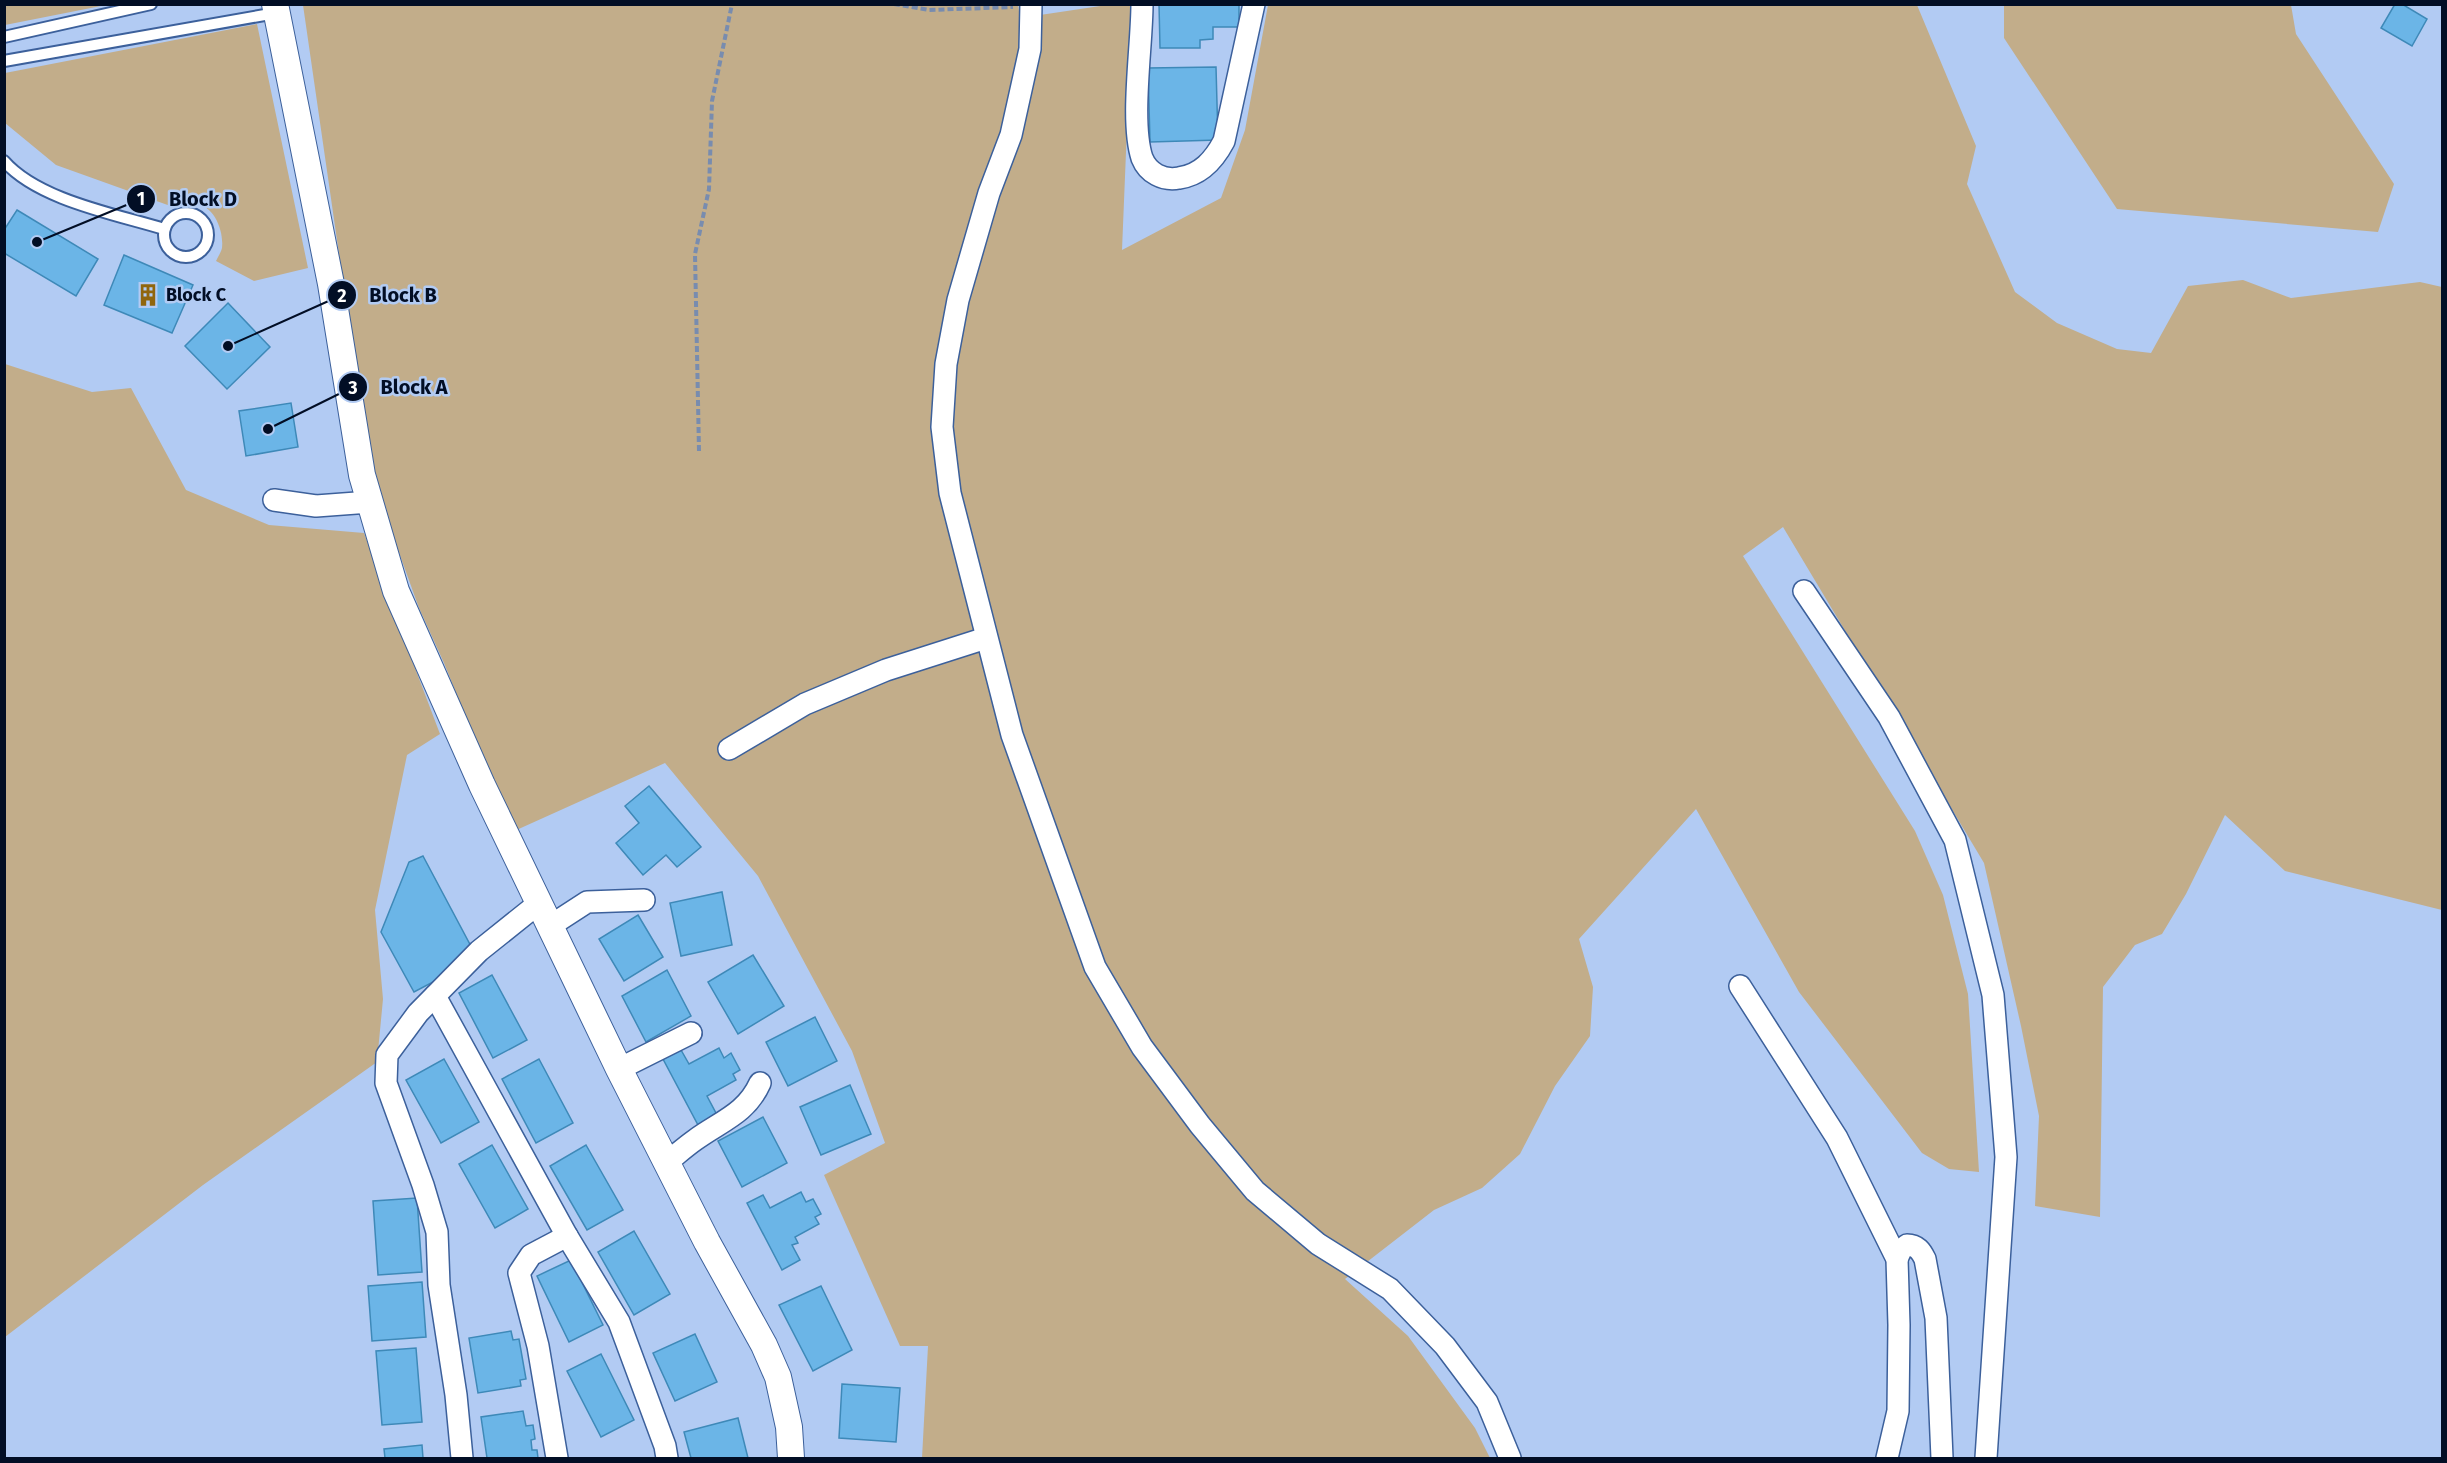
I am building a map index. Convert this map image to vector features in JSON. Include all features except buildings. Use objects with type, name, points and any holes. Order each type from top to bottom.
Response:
[{"type":"street","points":[[1142,4],[1138,136],[1143,160],[1154,174],[1168,179],[1180,178],[1200,170],[1215,159],[1224,141],[1254,4]]},
{"type":"street","points":[[1027,6],[1030,49],[1011,135],[989,193],[958,300],[946,364],[942,427],[950,493],[1012,735],[1095,968],[1142,1047],[1200,1125],[1255,1191],[1318,1244],[1390,1289],[1445,1346],[1487,1402],[1510,1458]]},
{"type":"street","points":[[276,9],[331,284],[362,475],[396,591],[477,774],[619,1069],[666,1163],[764,1345],[778,1377],[789,1427],[791,1458]]},
{"type":"street","points":[[273,500],[316,506],[370,502]]},
{"type":"street","points":[[1804,591],[1889,717],[1955,840],[1993,995],[2007,1156],[1986,1458]]},
{"type":"street","points":[[729,749],[805,704],[886,670],[986,638]]},
{"type":"street","points":[[550,926],[587,902],[644,900]]},
{"type":"street","points":[[462,1458],[456,1395],[439,1285],[437,1232],[423,1185],[386,1083],[387,1054],[418,1013],[479,951],[539,903]]},
{"type":"street","points":[[1740,986],[1837,1138],[1897,1259],[1898,1411],[1887,1458]]},
{"type":"street","points":[[435,996],[567,1236],[619,1322],[665,1446],[667,1458]]},
{"type":"street","points":[[619,1069],[691,1033]]},
{"type":"street","points":[[666,1163],[696,1139],[727,1121],[754,1098],[760,1083]]},
{"type":"street","points":[[557,1458],[538,1346],[519,1274],[531,1256],[567,1236]]},
{"type":"street","points":[[1897,1259],[1906,1245],[1913,1245],[1921,1251],[1925,1259],[1936,1318],[1942,1458]]},
{"type":"lane","points":[[4,37],[151,4]]},
{"type":"lane","points":[[4,61],[276,9]]},
{"type":"lane","points":[[4,161],[13,171],[38,188],[164,229]]},
{"type":"lane","points":[[180,214],[198,216],[209,230],[204,251],[187,257],[175,254],[165,242],[164,229],[172,216],[180,214]]},
{"type":"path","points":[[699,451],[695,254],[709,189],[712,101],[732,4]]},
{"type":"path","points":[[894,4],[929,10],[1027,6]]},
{"type":"shaded area","points":[[5,4],[106,4],[106,5],[5,25]]},
{"type":"shaded area","points":[[1018,4],[1020,18],[1107,5],[1132,5],[1122,250],[1221,198],[1245,130],[1268,5],[1917,5],[1976,146],[1967,184],[2015,292],[2057,323],[2117,349],[2151,353],[2188,286],[2243,280],[2291,298],[2420,282],[2442,287],[2442,910],[2285,871],[2225,815],[2186,894],[2162,934],[2135,945],[2103,987],[2100,1217],[2035,1206],[2039,1116],[1984,863],[1783,527],[1743,556],[1915,831],[1943,895],[1968,994],[1979,1172],[1949,1169],[1922,1153],[1799,992],[1696,809],[1579,939],[1593,987],[1590,1036],[1555,1086],[1520,1154],[1482,1188],[1434,1210],[1345,1279],[1408,1336],[1475,1428],[1490,1458],[922,1458],[928,1346],[900,1346],[824,1175],[885,1143],[852,1051],[758,876],[665,763],[512,832],[444,663],[419,608],[371,475],[303,5]]},
{"type":"shaded area","points":[[2004,5],[2291,5],[2296,34],[2394,184],[2378,232],[2117,209],[2004,38]]},
{"type":"shaded area","points":[[257,24],[308,268],[254,281],[216,261],[222,248],[221,234],[216,220],[207,208],[194,203],[176,208],[56,165],[5,123],[5,73]]},
{"type":"shaded area","points":[[5,364],[92,392],[131,388],[186,490],[269,525],[364,533],[440,734],[407,755],[375,910],[383,999],[377,1062],[203,1185],[5,1337]]},
{"type":"place","name":"Block D","points":[[37,242]]},
{"type":"place","name":"Block C","points":[[148,295]]},
{"type":"place","name":"Block B","points":[[228,346]]},
{"type":"place","name":"Block A","points":[[268,429]]}]
